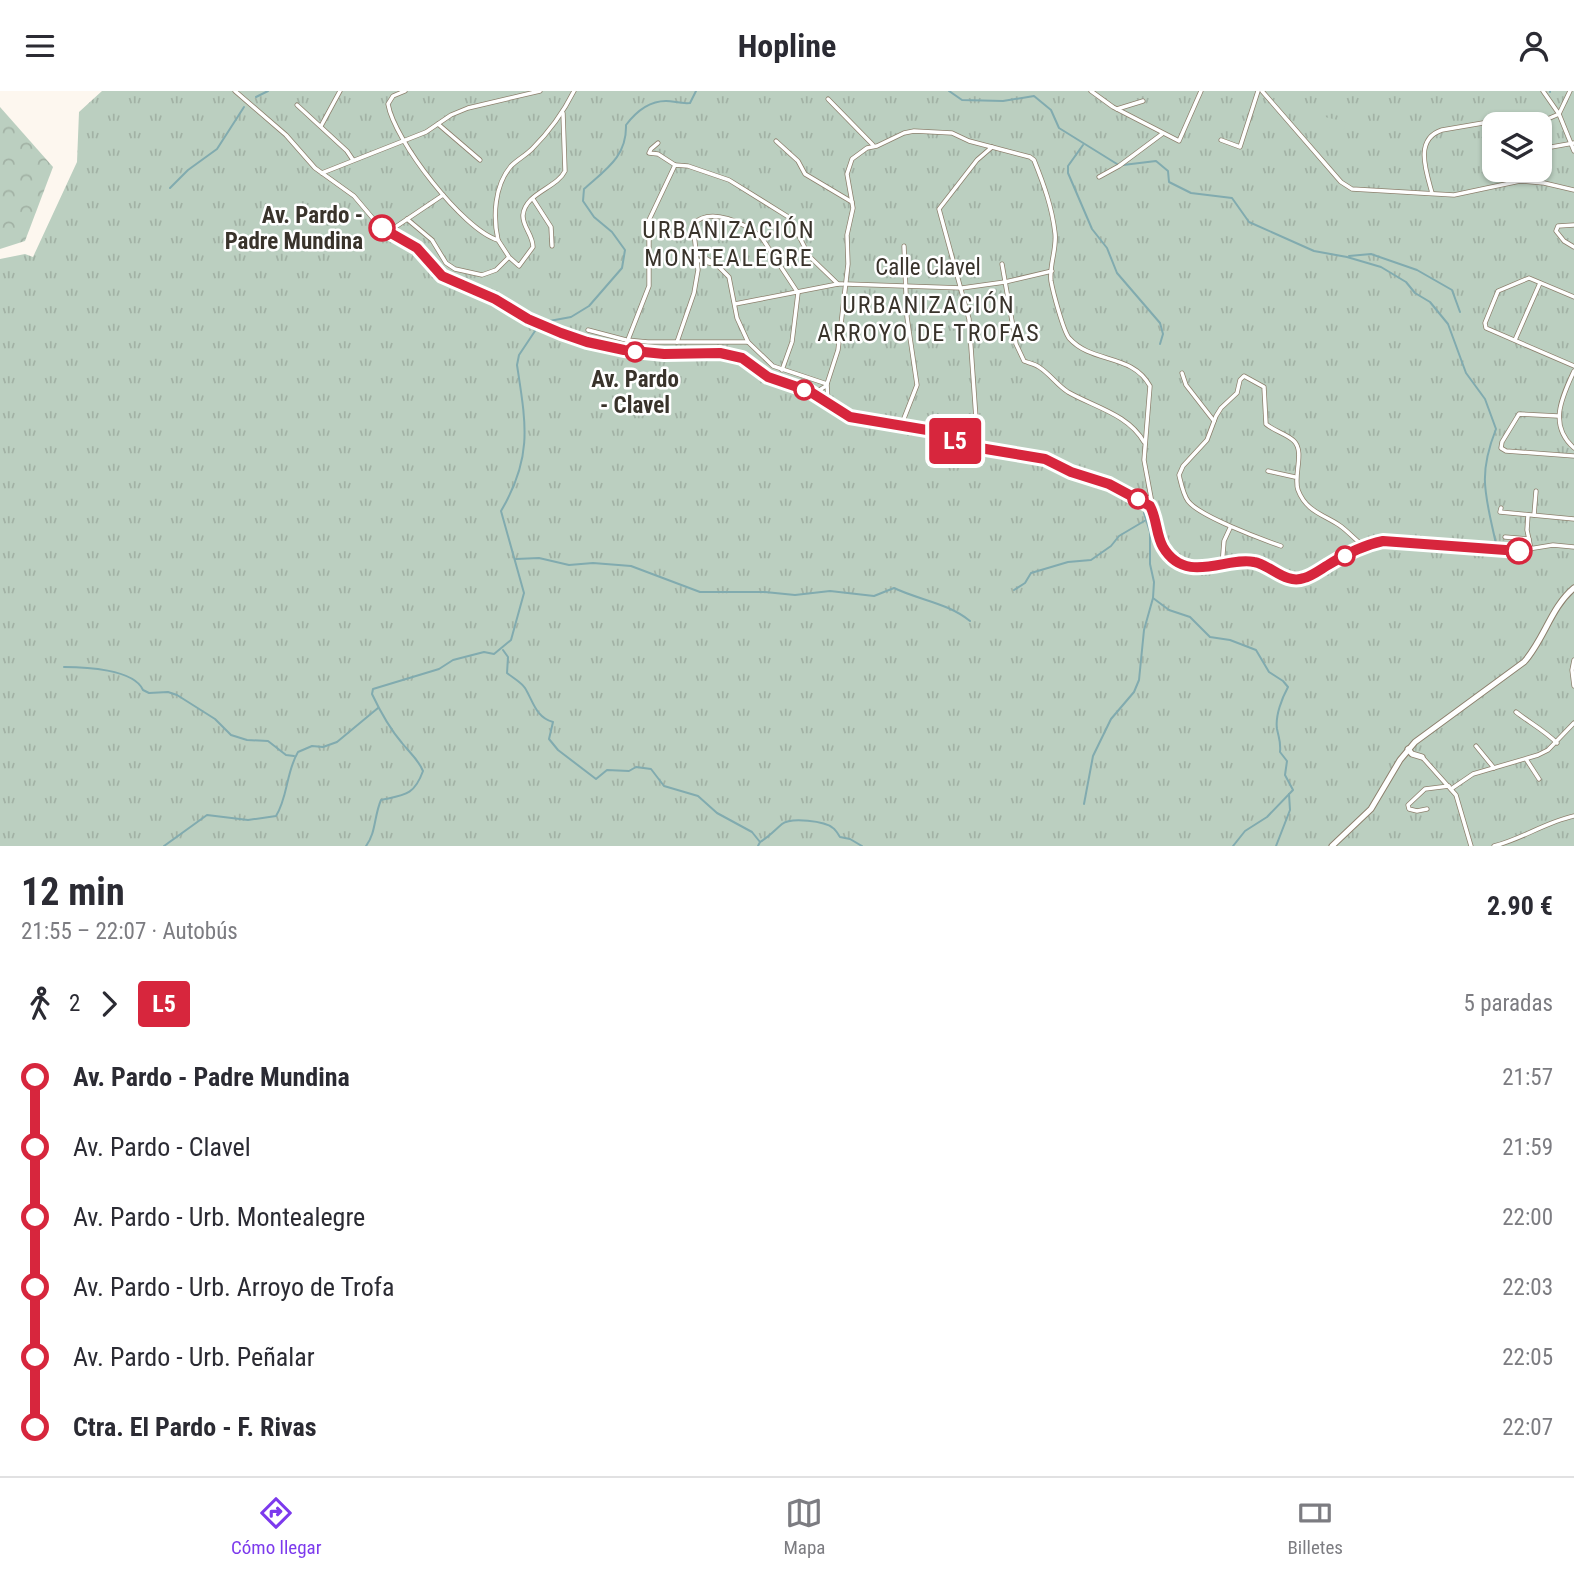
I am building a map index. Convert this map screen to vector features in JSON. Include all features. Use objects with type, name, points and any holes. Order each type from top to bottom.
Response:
[{"type":"main road","points":[[1332,846],[1371,809],[1392,774],[1412,752],[1417,741],[1524,662],[1562,601],[1574,589]]},
{"type":"main road","points":[[1412,752],[1422,757]]},
{"type":"street","points":[[235,91],[281,130],[311,164],[354,195],[377,223],[417,248],[434,270],[450,281],[495,299],[528,319],[561,333],[610,348],[732,355],[749,362],[768,377],[823,393],[828,401],[846,415],[857,419],[933,431],[959,444],[1045,459],[1071,472],[1109,484],[1150,506]]},
{"type":"street","points":[[321,126],[340,91]]},
{"type":"street","points":[[405,91],[393,96],[388,104],[403,141],[457,211],[488,237],[498,240]]},
{"type":"street","points":[[322,173],[426,132],[468,108],[507,96],[540,91]]},
{"type":"street","points":[[563,113],[565,171],[558,181],[533,199],[523,214],[533,247],[519,266],[509,257],[498,240],[494,211],[503,178],[511,166],[534,148],[563,113],[574,91]]},
{"type":"street","points":[[1091,91],[1117,109],[1179,141],[1201,91]]},
{"type":"street","points":[[1221,140],[1240,147],[1260,91],[1347,187],[1359,190],[1462,194],[1520,181],[1574,190]]},
{"type":"street","points":[[1543,91],[1559,114],[1574,151]]},
{"type":"street","points":[[1432,193],[1424,150],[1426,141],[1437,131],[1518,117],[1536,124],[1559,114],[1570,91]]},
{"type":"street","points":[[828,99],[873,145]]},
{"type":"street","points":[[1117,109],[1143,101]]},
{"type":"street","points":[[297,105],[347,151],[353,160]]},
{"type":"street","points":[[438,124],[481,160]]},
{"type":"street","points":[[823,393],[838,350],[843,284],[849,249],[848,229],[853,213],[847,169],[852,159],[873,145],[877,146],[904,133],[952,133],[969,141],[1034,160],[1049,198],[1056,235],[1051,281],[1068,337],[1088,352],[1121,361],[1144,375],[1150,386],[1144,460],[1152,503],[1150,506],[1162,546],[1180,562],[1198,568],[1255,562],[1297,580],[1304,579],[1374,543],[1397,541],[1521,551],[1553,545],[1574,547]]},
{"type":"street","points":[[1099,177],[1119,166],[1162,134]]},
{"type":"street","points":[[776,141],[798,161],[804,174],[852,202]]},
{"type":"street","points":[[658,143],[650,153],[658,154],[675,165],[688,166],[729,180],[790,218],[809,256],[843,284]]},
{"type":"street","points":[[1552,147],[1573,144]]},
{"type":"street","points":[[978,447],[969,319],[939,209],[977,160],[992,147]]},
{"type":"street","points":[[624,350],[649,286],[649,220],[675,165]]},
{"type":"street","points":[[388,232],[443,195]]},
{"type":"street","points":[[533,199],[551,227],[552,246]]},
{"type":"street","points":[[677,342],[694,293],[697,260],[692,229],[694,222],[712,216],[725,218],[762,238],[798,293],[792,342],[782,370]]},
{"type":"street","points":[[407,219],[432,240],[446,263],[455,269],[482,275],[496,270],[509,257]]},
{"type":"street","points":[[1574,225],[1559,226],[1556,231],[1564,241],[1574,247]]},
{"type":"street","points":[[901,426],[917,385],[906,317],[904,246]]},
{"type":"street","points":[[697,253],[717,265],[729,277],[737,318],[748,342],[773,366],[827,384]]},
{"type":"street","points":[[697,260],[717,265]]},
{"type":"street","points":[[1002,264],[1016,344],[1024,361],[1040,367],[1055,383],[1069,392],[1125,421],[1139,433],[1145,443]]},
{"type":"street","name":"Calle Clavel","points":[[735,304],[843,284],[962,288],[1052,271]]},
{"type":"street","points":[[1558,417],[1519,414],[1501,448],[1506,451],[1571,455],[1573,448],[1561,431],[1558,417],[1560,401],[1574,368],[1486,328],[1485,323],[1498,291],[1529,278],[1574,297]]},
{"type":"street","points":[[1515,340],[1540,283]]},
{"type":"street","points":[[588,330],[626,342],[748,342]]},
{"type":"street","points":[[610,348],[626,342]]},
{"type":"street","points":[[626,342],[634,351]]},
{"type":"street","points":[[1182,373],[1186,384],[1214,421]]},
{"type":"street","points":[[1281,546],[1231,527],[1188,501],[1179,475],[1183,466],[1207,440],[1214,421],[1226,401],[1237,393],[1239,381],[1243,376],[1261,383],[1265,391],[1266,424],[1294,440],[1297,445],[1295,477],[1308,507],[1340,526],[1364,547]]},
{"type":"street","points":[[809,391],[823,393],[846,415]]},
{"type":"street","points":[[1268,471],[1295,477]]},
{"type":"street","points":[[1531,549],[1531,515],[1536,491]]},
{"type":"street","points":[[1501,508],[1500,512],[1574,519]]},
{"type":"street","points":[[1222,566],[1224,541],[1231,527]]},
{"type":"street","points":[[1505,537],[1529,540],[1542,547]]},
{"type":"street","points":[[1521,551],[1529,540]]},
{"type":"street","points":[[1355,541],[1357,550]]},
{"type":"street","points":[[1574,660],[1574,686]]},
{"type":"street","points":[[1516,712],[1541,728],[1557,743]]},
{"type":"street","points":[[1427,809],[1413,811],[1408,805],[1426,789],[1450,787],[1473,774],[1548,750],[1574,723]]},
{"type":"street","points":[[1476,746],[1494,768]]},
{"type":"street","points":[[1422,757],[1450,787],[1459,803],[1471,846]]},
{"type":"street","points":[[1526,759],[1539,779]]},
{"type":"street","points":[[1494,846],[1528,835],[1549,823],[1574,816]]},
{"type":"green space","points":[[102,91],[1574,91],[1574,846],[0,846],[0,259],[25,254],[33,257],[77,162],[79,112]]},
{"type":"green space","points":[[0,107],[53,167],[25,241],[0,249]]},
{"type":"green space","points":[[1325,117],[1346,122],[1344,130],[1323,127]]},
{"type":"waterway","points":[[256,97],[268,91]]},
{"type":"waterway","points":[[544,322],[571,317],[589,306],[622,268],[625,250],[583,201],[584,189],[607,169],[619,154],[626,125],[648,105],[666,101],[690,103],[696,91]]},
{"type":"waterway","points":[[949,91],[962,100],[1003,101],[1034,96],[1051,110],[1059,128],[1117,164]]},
{"type":"waterway","points":[[170,188],[188,170],[217,149],[244,107]]},
{"type":"waterway","points":[[1083,145],[1068,166],[1068,173],[1092,229],[1107,248],[1117,273],[1160,323],[1163,334],[1160,344]]},
{"type":"waterway","points":[[1123,165],[1156,161],[1168,171],[1169,182],[1191,193],[1232,198],[1249,222],[1314,251],[1381,267],[1406,282],[1415,293],[1430,302],[1448,324],[1466,373],[1485,399],[1496,429],[1485,474],[1496,544]]},
{"type":"waterway","points":[[1349,256],[1371,254],[1417,270],[1452,290],[1460,312]]},
{"type":"waterway","points":[[366,846],[372,836],[381,800],[412,790],[423,771],[386,720],[372,694],[373,689],[439,669],[453,660],[484,652],[494,654],[511,640],[524,593],[501,511],[518,474],[524,440],[523,405],[517,365],[519,355],[537,328]]},
{"type":"waterway","points":[[1084,804],[1093,756],[1111,719],[1134,692],[1139,680],[1144,630],[1153,598],[1154,582],[1150,564],[1150,532],[1144,513]]},
{"type":"waterway","points":[[1014,590],[1025,583],[1031,573],[1068,562],[1091,560],[1111,546],[1119,536],[1146,520]]},
{"type":"waterway","points":[[516,559],[539,558],[569,565],[593,563],[631,566],[700,592],[795,595],[830,591],[874,596],[894,588],[943,606],[970,621]]},
{"type":"waterway","points":[[1153,598],[1169,610],[1190,617],[1210,637],[1230,640],[1256,650],[1269,672],[1288,687],[1280,707],[1277,729],[1280,752],[1287,761],[1285,775],[1293,790],[1267,817],[1245,831],[1233,846]]},
{"type":"waterway","points":[[503,650],[508,657],[507,673],[523,686],[539,713],[553,722],[549,739],[558,750],[596,779],[607,770],[629,771],[636,767],[651,769],[664,786],[698,796],[717,813],[752,832],[760,842],[758,846]]},
{"type":"waterway","points":[[64,667],[119,673],[138,683],[149,693],[168,692],[177,695],[215,719],[231,735],[247,740],[268,741],[286,755],[294,756]]},
{"type":"waterway","points":[[164,846],[207,815],[248,820],[276,816],[298,752],[312,746],[323,747],[337,742],[378,708]]},
{"type":"waterway","points":[[1276,846],[1290,810],[1289,794]]},
{"type":"waterway","points":[[760,842],[782,824],[800,820],[829,826],[840,837],[862,846]]},
{"type":"bus line","name":"L5","points":[[382,228],[417,248],[434,270],[450,281],[481,292],[528,319],[561,333],[624,350],[664,354],[732,355],[749,362],[768,377],[809,391],[850,417],[933,431],[959,444],[1045,459],[1071,472],[1098,479],[1150,506],[1162,546],[1180,562],[1198,568],[1214,568],[1247,561],[1297,580],[1304,579],[1338,559],[1383,541],[1519,551]]},
{"type":"place","name":"Av. Pardo - Padre Mundina","points":[[382,228]]},
{"type":"place","name":"Av. Pardo - Clavel","points":[[635,352]]},
{"type":"district","name":"URBANIZACIÓN MONTEALEGRE","points":[[729,244]]},
{"type":"district","name":"URBANIZACIÓN ARROYO DE TROFAS","points":[[929,319]]}]
